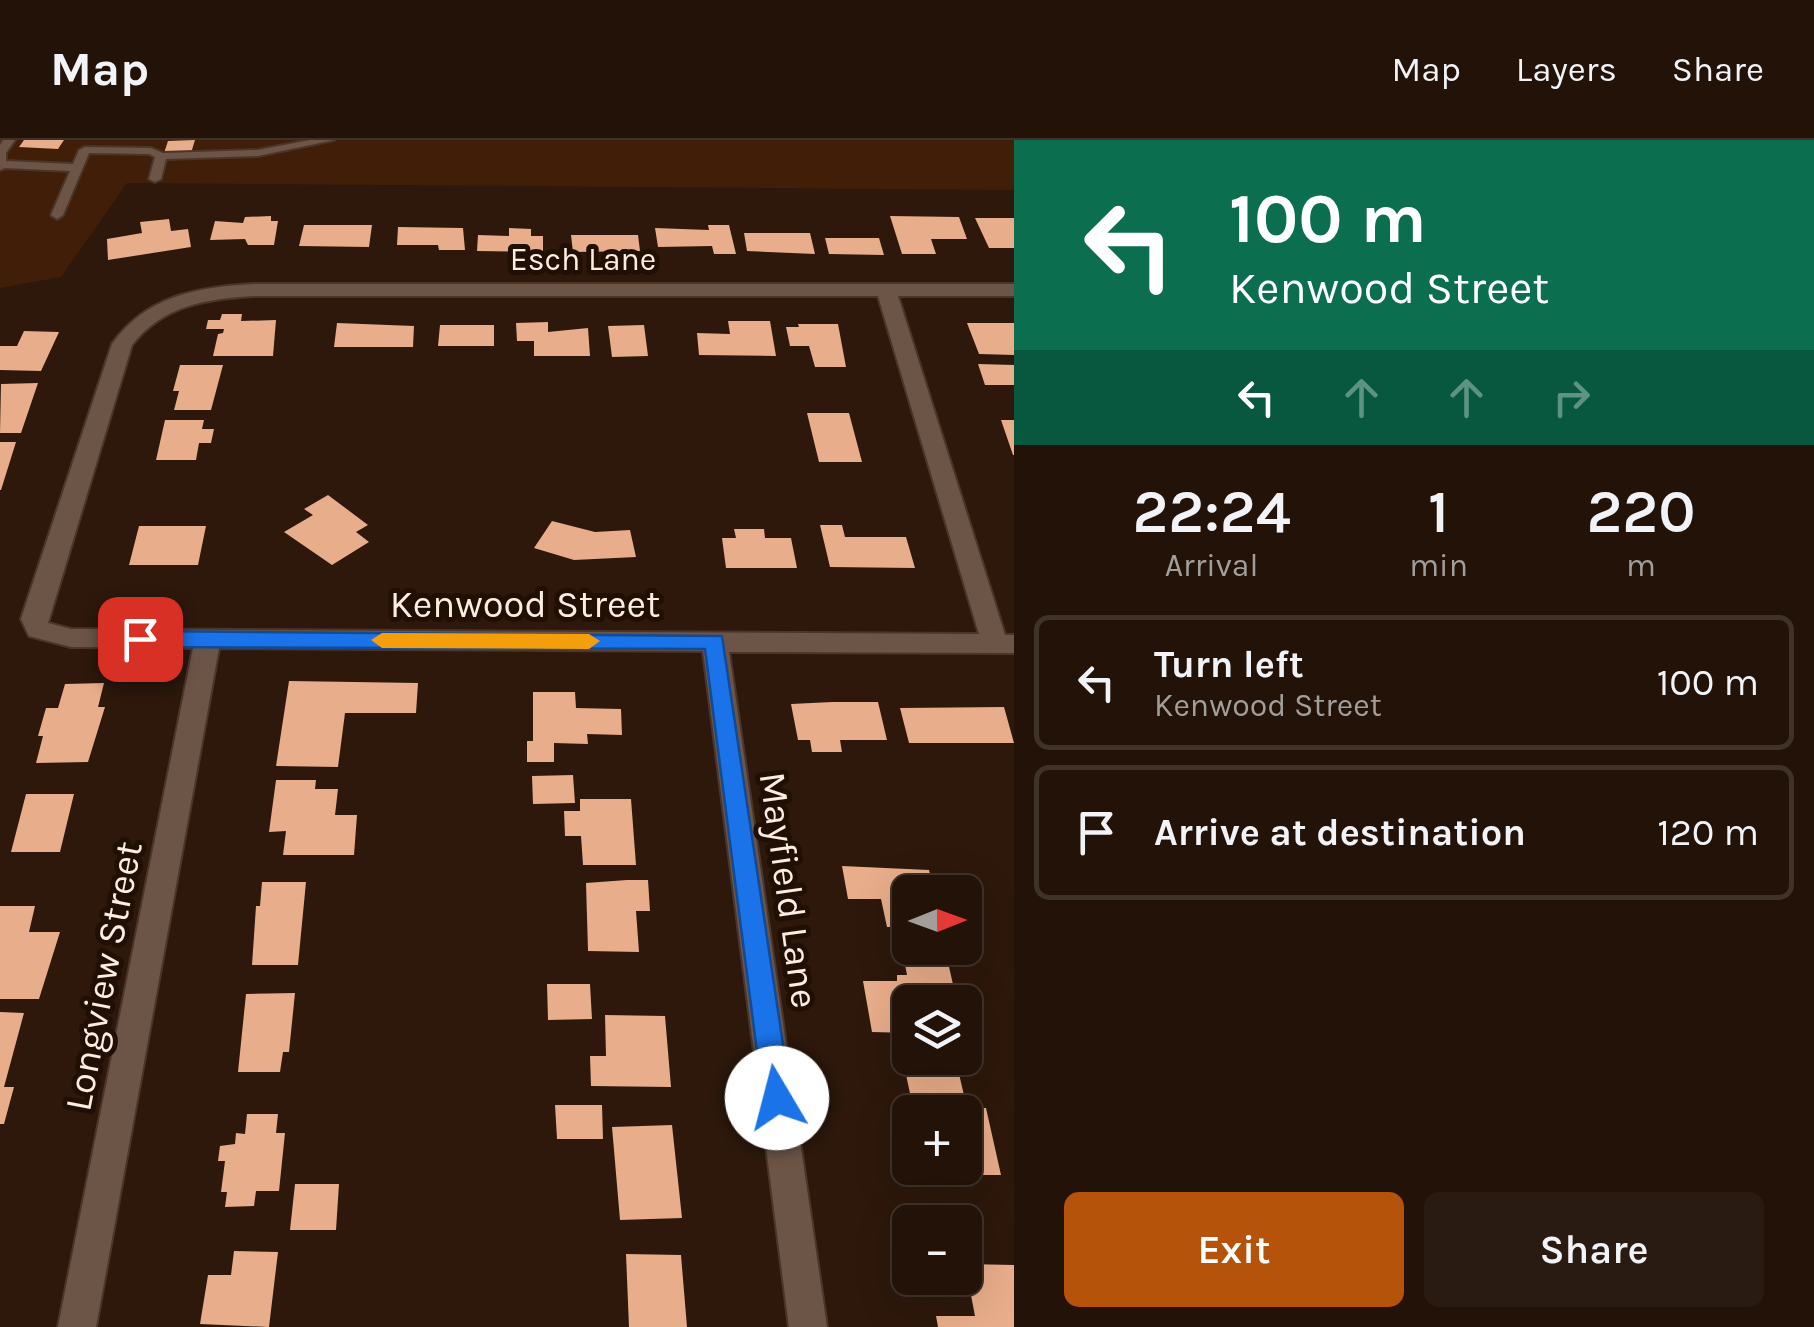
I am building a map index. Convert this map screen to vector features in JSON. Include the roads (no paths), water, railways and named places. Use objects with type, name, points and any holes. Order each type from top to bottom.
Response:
[{"type":"street","points":[[886,289],[1004,644]]},
{"type":"street","name":"Esch Lane","points":[[38,629],[34,619],[122,344],[139,322],[178,299],[254,290],[1014,290]]},
{"type":"street","name":"Kenwood Street","points":[[38,629],[71,638],[1004,644]]},
{"type":"street","name":"Longview Street","points":[[77,1327],[208,640]]},
{"type":"street","name":"Mayfield Lane","points":[[715,642],[808,1327]]},
{"type":"lane","points":[[9,140],[0,153],[1,166],[78,168]]},
{"type":"lane","points":[[58,215],[88,145],[152,151],[161,156],[258,153],[328,140]]},
{"type":"lane","points":[[155,179],[161,156]]}]
